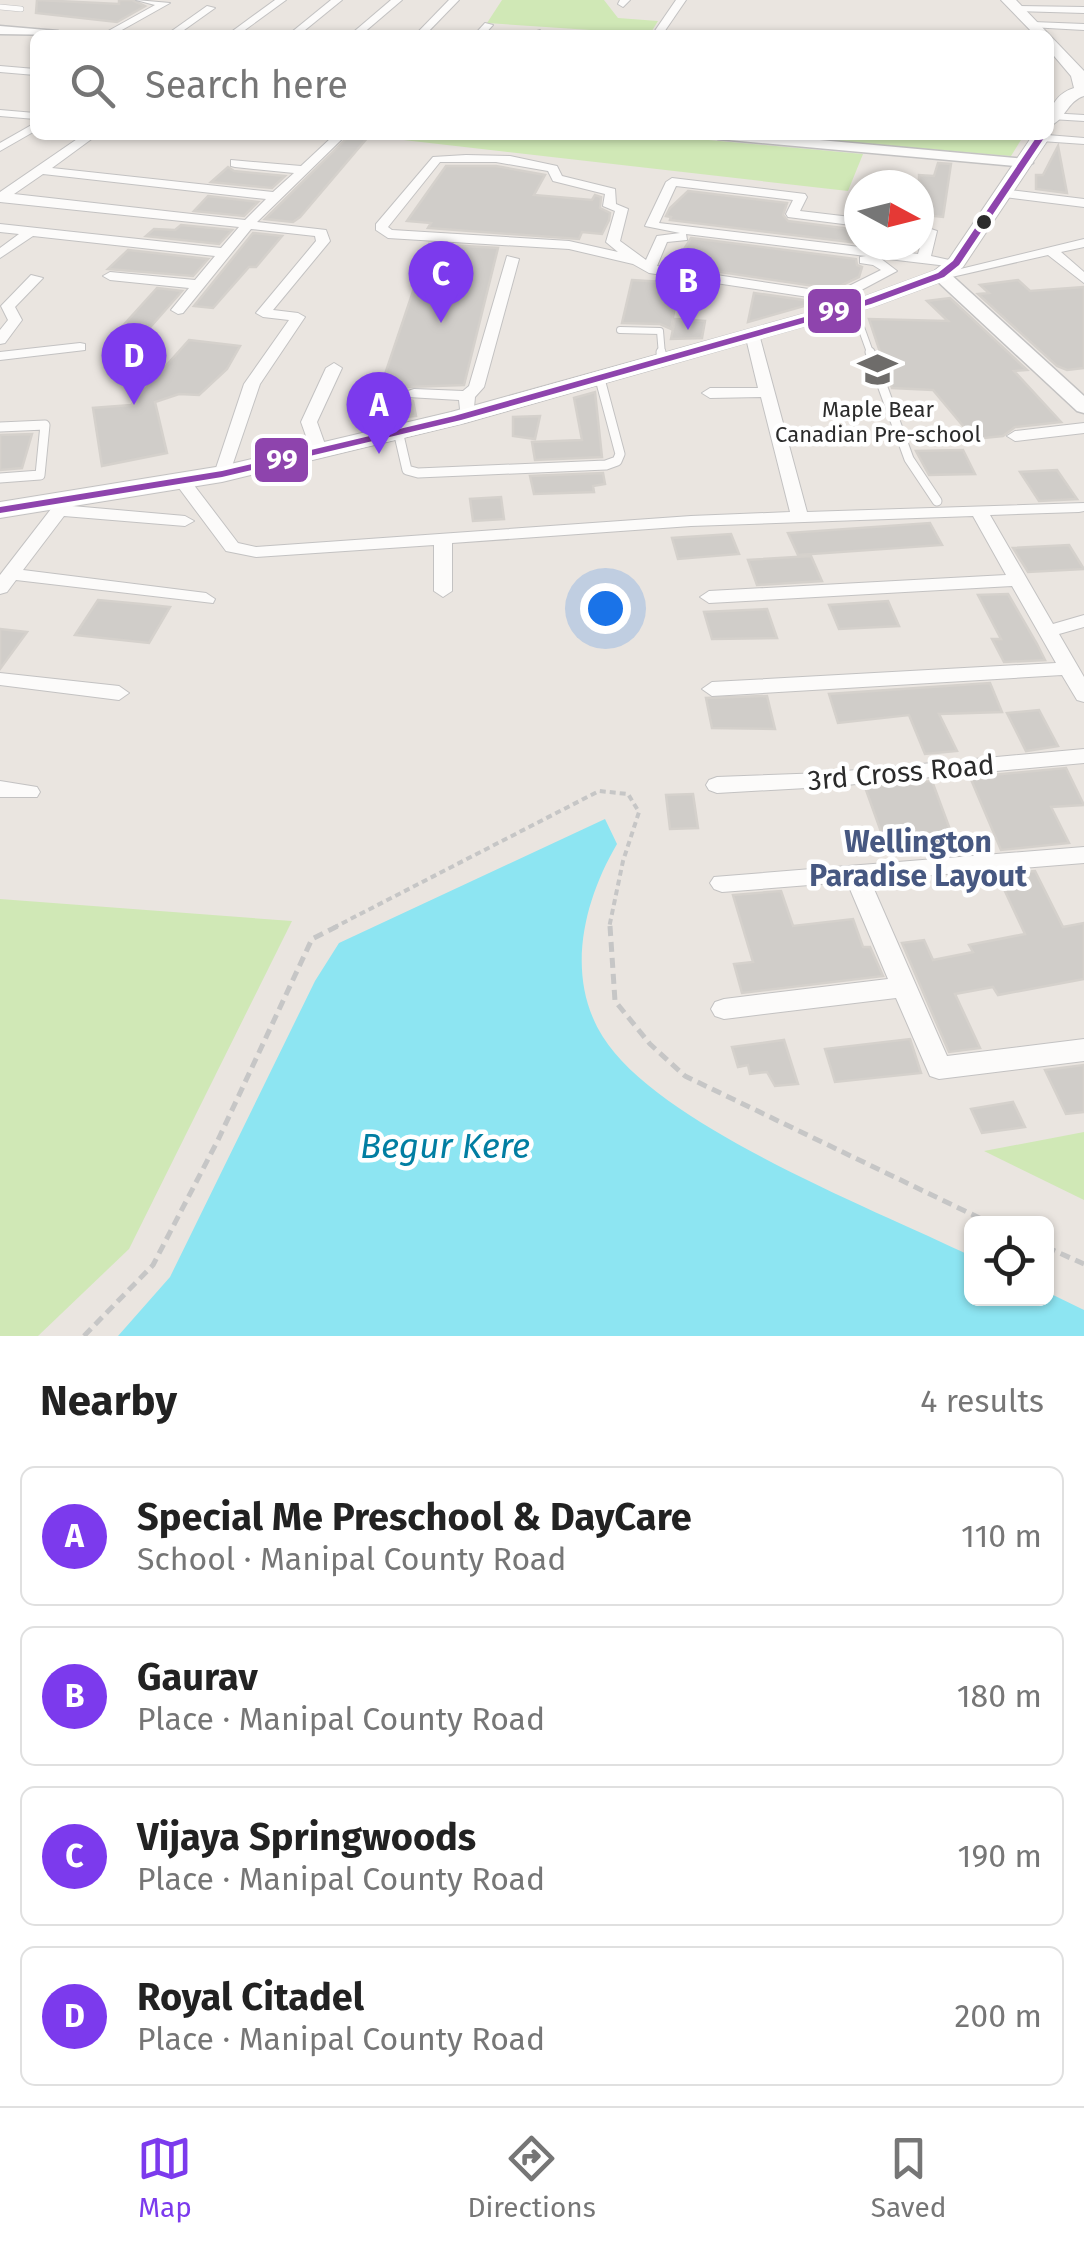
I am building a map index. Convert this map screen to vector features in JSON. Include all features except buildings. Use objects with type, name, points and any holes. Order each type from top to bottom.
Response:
[{"type":"main road","points":[[993,0],[1025,21]]},
{"type":"main road","points":[[1054,47],[1079,75],[1078,92],[1054,118]]},
{"type":"main road","points":[[1054,67],[1062,89],[1078,92]]},
{"type":"main road","points":[[0,510],[64,504],[222,474],[398,432],[472,403],[600,379],[662,362],[948,269],[1039,140]]},
{"type":"street","points":[[116,30],[166,3],[141,0]]},
{"type":"street","points":[[239,30],[281,0]]},
{"type":"street","points":[[300,30],[337,0]]},
{"type":"street","points":[[361,30],[397,0]]},
{"type":"street","points":[[425,30],[454,0]]},
{"type":"street","points":[[660,30],[681,0]]},
{"type":"street","points":[[1066,0],[1084,0]]},
{"type":"street","points":[[177,30],[210,8]]},
{"type":"street","points":[[1025,21],[1084,10]]},
{"type":"street","points":[[1025,21],[1084,27]]},
{"type":"street","points":[[484,30],[488,25]]},
{"type":"street","points":[[0,30],[30,33]]},
{"type":"street","points":[[0,69],[30,72]]},
{"type":"street","points":[[0,113],[30,116]]},
{"type":"street","points":[[1054,125],[1084,118]]},
{"type":"street","points":[[0,148],[30,129]]},
{"type":"street","points":[[1054,130],[1084,141]]},
{"type":"street","points":[[1,196],[84,140]]},
{"type":"street","points":[[178,310],[277,196],[335,140]]},
{"type":"street","points":[[773,140],[1026,163]]},
{"type":"street","points":[[614,251],[622,209],[610,206],[611,192],[571,184],[558,178],[553,169],[540,165],[476,158],[437,159],[381,227],[388,234],[614,251],[642,264],[853,301],[890,271],[877,261],[672,236],[662,239],[642,264]]},
{"type":"street","points":[[235,162],[304,170]]},
{"type":"street","points":[[41,170],[277,196]]},
{"type":"street","points":[[844,220],[792,214],[802,197],[672,182],[650,226],[844,249]]},
{"type":"street","points":[[1001,193],[1084,204]]},
{"type":"street","points":[[1,196],[321,234],[323,241],[263,313],[298,317],[252,384],[222,474]]},
{"type":"street","points":[[0,228],[227,253]]},
{"type":"street","points":[[0,254],[31,231]]},
{"type":"street","points":[[948,269],[1084,243]]},
{"type":"street","points":[[1050,250],[1084,279]]},
{"type":"street","points":[[414,394],[472,403],[512,259]]},
{"type":"street","points":[[926,260],[948,269],[1084,407]]},
{"type":"street","points":[[110,276],[199,286]]},
{"type":"street","points":[[0,340],[16,320],[8,306],[36,278]]},
{"type":"street","points":[[752,334],[800,518]]},
{"type":"street","points":[[0,356],[80,348]]},
{"type":"street","points":[[319,450],[309,422],[334,368]]},
{"type":"street","points":[[710,393],[768,392]]},
{"type":"street","points":[[1015,436],[1084,428]]},
{"type":"street","points":[[182,480],[232,547],[242,552],[691,522],[1079,507]]},
{"type":"street","points":[[6,581],[64,504],[185,521]]},
{"type":"street","points":[[979,511],[1084,695]]},
{"type":"street","points":[[443,539],[443,590]]},
{"type":"street","points":[[709,597],[1016,580]]},
{"type":"street","points":[[6,581],[206,598]]},
{"type":"street","points":[[1049,631],[1084,622]]},
{"type":"street","points":[[712,689],[1070,668]]},
{"type":"street","points":[[0,679],[118,692]]},
{"type":"street","name":"3rd Cross Road","points":[[717,785],[824,780],[1084,756]]},
{"type":"street","points":[[0,788],[29,792]]},
{"type":"street","points":[[722,883],[1084,855]]},
{"type":"street","points":[[856,872],[939,1068],[1084,1050]]},
{"type":"street","points":[[724,1009],[902,987]]},
{"type":"lane","points":[[0,7],[22,9]]},
{"type":"lane","points":[[853,301],[909,458],[937,500]]},
{"type":"lane","points":[[620,330],[660,331],[662,362]]},
{"type":"lane","points":[[398,432],[407,470],[418,472],[606,465],[617,461],[620,454],[600,379]]},
{"type":"lane","points":[[0,427],[45,425],[40,476],[0,478]]},
{"type":"path","points":[[84,1336],[153,1265],[218,1140],[312,939],[599,791],[628,794],[639,812],[623,861],[608,936],[615,1001],[650,1044],[685,1076],[975,1216]]},
{"type":"path","points":[[1054,1251],[1084,1264]]},
{"type":"green space","points":[[502,0],[604,0],[618,18],[658,21],[652,30],[487,23]]},
{"type":"green space","points":[[404,140],[708,140],[863,154],[857,170],[844,170],[844,191]]},
{"type":"green space","points":[[820,140],[1021,140],[1011,156]]},
{"type":"green space","points":[[0,899],[292,921],[129,1249],[38,1336],[0,1336]]},
{"type":"green space","points":[[1084,1132],[1084,1200],[984,1151]]},
{"type":"water","name":"Begur Kere","points":[[605,819],[617,844],[588,915],[583,940],[584,990],[603,1037],[631,1070],[670,1102],[718,1133],[827,1190],[964,1253],[964,1306],[1054,1306],[1054,1295],[1084,1310],[1084,1336],[118,1336],[170,1277],[315,981],[339,943]]},
{"type":"transit line","name":"99","points":[[0,510],[222,474],[457,418],[868,302],[941,275],[956,263],[1039,140]]},
{"type":"place","name":"Vijaya Springwoods","points":[[441,323]]},
{"type":"place","name":"Gaurav","points":[[688,330]]},
{"type":"place","name":"Maple Bear Canadian Pre-school","points":[[878,370]]},
{"type":"place","name":"Royal Citadel","points":[[134,405]]},
{"type":"place","name":"Special Me Preschool & DayCare","points":[[379,454]]},
{"type":"district","name":"Wellington Paradise Layout","points":[[918,859]]}]
